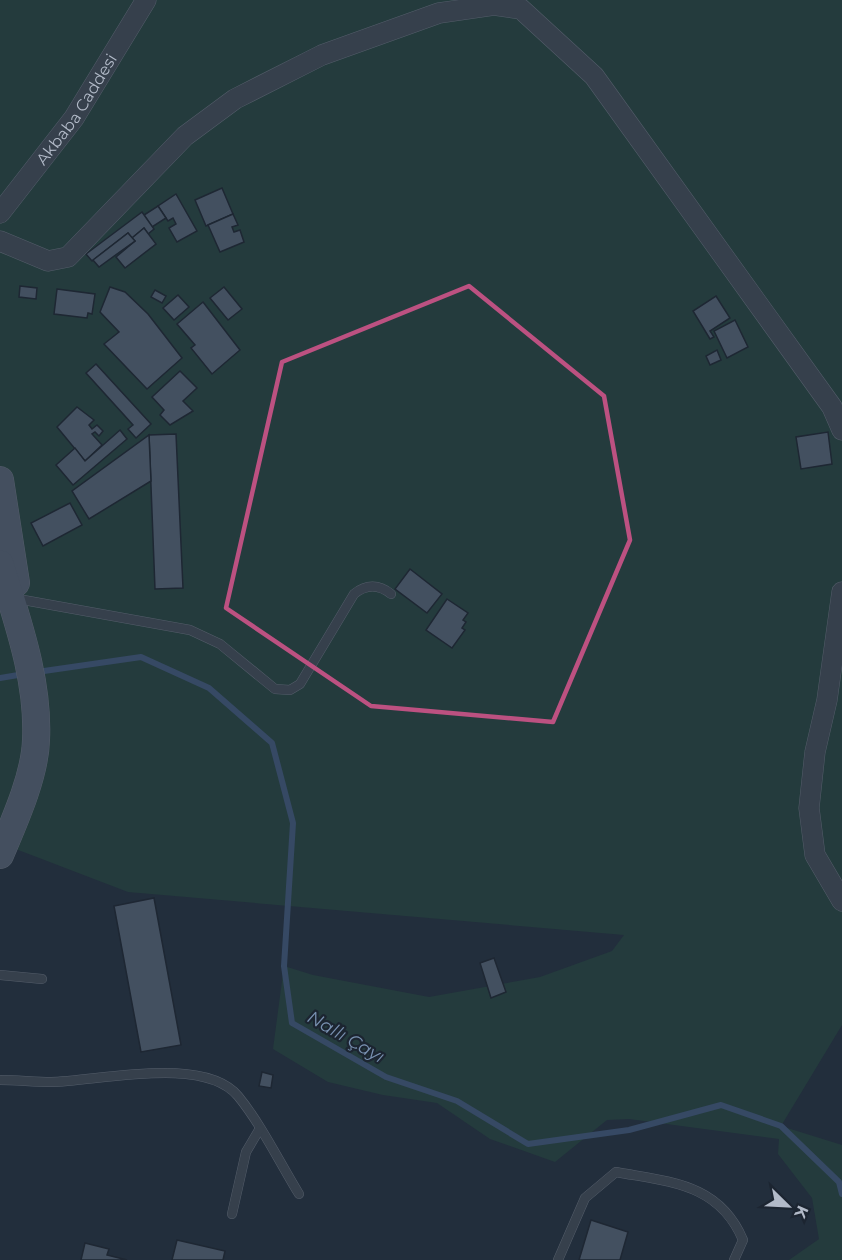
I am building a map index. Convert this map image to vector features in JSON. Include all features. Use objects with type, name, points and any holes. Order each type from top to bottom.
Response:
[{"type":"main road","points":[[0,480],[26,646],[37,741],[22,800],[0,855]]},
{"type":"main road","points":[[0,564],[26,646]]},
{"type":"street","name":"Akbaba Caddesi","points":[[0,213],[74,118],[146,0]]},
{"type":"street","points":[[0,241],[48,261],[68,257],[185,136],[235,99],[322,55],[439,13],[494,5],[521,9],[594,76],[826,398],[842,430]]},
{"type":"street","points":[[842,592],[827,700],[814,752],[809,808],[815,855],[842,901]]},
{"type":"lane","points":[[18,599],[190,630],[220,644],[275,689],[282,691],[296,688],[300,684],[354,594],[374,586],[391,594]]},
{"type":"lane","points":[[0,975],[42,979]]},
{"type":"lane","points":[[0,1080],[51,1082],[133,1074],[206,1076],[228,1087],[238,1096],[299,1194]]},
{"type":"lane","points":[[232,1214],[246,1152],[259,1130]]},
{"type":"lane","points":[[558,1260],[585,1198],[616,1172],[684,1186],[715,1201],[732,1220],[743,1240],[734,1260]]},
{"type":"highlighted area","points":[[469,286],[604,396],[630,540],[553,722],[371,706],[226,608],[282,362]]},
{"type":"green space","points":[[0,0],[842,0],[842,1025],[781,1126],[842,1145],[842,1260],[789,1260],[819,1239],[812,1198],[778,1154],[779,1139],[629,1119],[607,1120],[555,1162],[490,1139],[437,1103],[383,1095],[328,1082],[273,1049],[284,966],[313,975],[429,997],[540,977],[612,951],[624,935],[128,892],[0,843]]},
{"type":"building","points":[[222,188],[233,214],[206,226],[195,200]]},
{"type":"building","points":[[176,194],[197,231],[177,242],[169,228],[176,224],[173,218],[168,221],[158,206]]},
{"type":"building","points":[[158,206],[166,218],[152,227],[144,215]]},
{"type":"building","points":[[142,212],[154,229],[148,234],[144,228],[132,238],[128,233],[92,261],[86,254]]},
{"type":"building","points":[[233,214],[238,225],[232,227],[234,232],[240,230],[244,242],[220,252],[208,225]]},
{"type":"building","points":[[144,228],[156,244],[125,268],[116,257],[135,241],[132,238]]},
{"type":"building","points":[[128,233],[135,241],[99,267],[93,260]]},
{"type":"building","points":[[20,286],[37,288],[36,299],[19,297]]},
{"type":"building","points":[[110,287],[125,292],[148,314],[182,358],[147,389],[104,344],[119,332],[100,312]]},
{"type":"building","points":[[224,287],[242,309],[228,320],[210,298]]},
{"type":"building","points":[[57,289],[95,294],[92,314],[88,313],[87,318],[54,314]]},
{"type":"building","points":[[155,290],[166,296],[162,303],[151,297]]},
{"type":"building","points":[[178,295],[189,307],[174,320],[163,308]]},
{"type":"building","points":[[716,296],[730,318],[710,331],[714,337],[710,339],[693,311]]},
{"type":"building","points":[[203,302],[240,350],[212,374],[191,348],[195,345],[177,324]]},
{"type":"building","points":[[735,320],[748,347],[727,358],[714,331]]},
{"type":"building","points":[[717,350],[721,360],[710,365],[706,356]]},
{"type":"building","points":[[96,364],[151,424],[136,438],[128,429],[133,425],[86,373]]},
{"type":"building","points":[[180,371],[197,388],[183,401],[193,411],[170,425],[160,415],[164,410],[152,397]]},
{"type":"building","points":[[77,407],[94,420],[89,425],[92,429],[97,425],[103,431],[99,436],[95,432],[92,434],[102,445],[85,461],[57,427]]},
{"type":"building","points":[[120,430],[127,439],[73,485],[56,465],[75,448],[85,461]]},
{"type":"building","points":[[828,432],[832,464],[801,469],[796,437]]},
{"type":"building","points":[[176,434],[183,588],[155,589],[149,435]]},
{"type":"building","points":[[149,435],[151,481],[89,519],[72,491]]},
{"type":"building","points":[[70,503],[82,525],[43,546],[31,523]]},
{"type":"building","points":[[410,569],[442,594],[427,613],[395,589]]},
{"type":"building","points":[[447,599],[468,613],[463,620],[466,622],[462,628],[465,630],[452,648],[426,630]]},
{"type":"building","points":[[154,898],[181,1045],[141,1052],[114,906]]},
{"type":"building","points":[[494,958],[506,992],[491,998],[480,963]]},
{"type":"building","points":[[262,1072],[273,1075],[271,1088],[259,1086]]},
{"type":"building","points":[[591,1220],[628,1232],[620,1260],[579,1260]]},
{"type":"building","points":[[177,1240],[225,1251],[223,1260],[172,1260]]},
{"type":"building","points":[[85,1243],[109,1249],[107,1255],[127,1260],[81,1260]]},
{"type":"waterway","name":"Nallı Çayı","points":[[37,672],[141,657],[209,688],[272,743],[293,823],[284,966],[292,1023],[386,1077],[457,1101],[528,1144],[629,1130],[721,1105],[781,1126],[839,1182],[842,1194]]},
{"type":"waterway","name":"Nallı Çayı","points":[[0,678],[24,674]]}]
